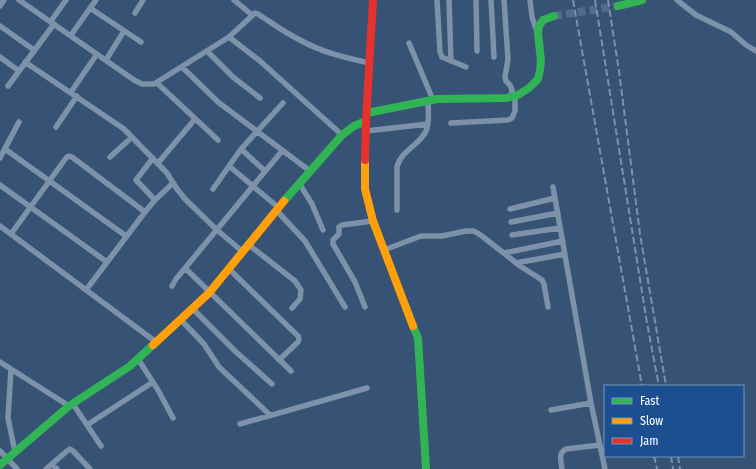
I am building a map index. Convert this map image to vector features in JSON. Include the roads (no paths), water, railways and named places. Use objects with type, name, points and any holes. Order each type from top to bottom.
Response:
[{"type":"street","points":[[0,6],[4,0]]},
{"type":"street","points":[[19,0],[142,84],[148,85],[157,83],[229,37],[252,15],[258,14],[299,40],[310,45],[342,56],[370,63]]},
{"type":"street","points":[[8,86],[53,23],[66,0]]},
{"type":"street","points":[[71,35],[96,0]]},
{"type":"street","points":[[135,13],[143,0]]},
{"type":"street","points":[[234,0],[252,15]]},
{"type":"street","points":[[437,0],[440,52],[442,57],[466,67]]},
{"type":"street","points":[[448,0],[451,61]]},
{"type":"street","points":[[476,0],[477,51]]},
{"type":"street","points":[[491,0],[494,57]]},
{"type":"street","points":[[451,123],[508,120],[512,118],[515,111],[515,96],[510,85],[506,81],[505,76],[508,59],[504,0]]},
{"type":"street","points":[[0,465],[71,405],[138,360],[193,309],[209,293],[299,183],[342,135],[366,117],[430,100],[515,96],[531,87],[538,78],[541,64],[538,32],[532,17],[530,0]]},
{"type":"street","points":[[618,6],[642,0]]},
{"type":"street","points":[[677,0],[696,15],[735,34],[742,42],[756,51]]},
{"type":"street","points":[[373,3],[366,117],[365,189],[373,221],[418,338],[420,348],[426,469]]},
{"type":"street","points":[[90,8],[141,42]]},
{"type":"street","points":[[538,32],[541,22],[544,19],[554,16]]},
{"type":"street","points":[[0,26],[34,50]]},
{"type":"street","points":[[106,60],[124,31]]},
{"type":"street","points":[[229,37],[260,61],[342,135]]},
{"type":"street","points":[[397,210],[398,162],[400,157],[424,135],[427,130],[430,100],[409,43]]},
{"type":"street","points":[[207,51],[233,77],[260,98]]},
{"type":"street","points":[[71,92],[97,54]]},
{"type":"street","points":[[0,57],[19,71]]},
{"type":"street","points":[[26,62],[112,119],[158,163],[167,173],[184,199],[243,252]]},
{"type":"street","points":[[182,67],[218,102],[256,132],[310,171]]},
{"type":"street","points":[[157,83],[218,140]]},
{"type":"street","points":[[56,127],[77,96]]},
{"type":"street","points":[[213,189],[242,149],[283,103]]},
{"type":"street","points":[[158,163],[195,118]]},
{"type":"street","points":[[0,158],[19,122]]},
{"type":"street","points":[[366,131],[428,124]]},
{"type":"street","points":[[110,157],[132,137]]},
{"type":"street","points":[[5,149],[126,236]]},
{"type":"street","points":[[242,149],[265,171]]},
{"type":"street","points":[[172,286],[185,268],[282,151]]},
{"type":"street","points":[[12,234],[49,181],[69,156],[145,212]]},
{"type":"street","points":[[153,158],[136,180],[155,200]]},
{"type":"street","points":[[230,166],[278,209],[305,241],[345,307]]},
{"type":"street","points":[[86,290],[145,212],[173,183]]},
{"type":"street","points":[[299,183],[312,204],[323,230]]},
{"type":"street","points":[[0,185],[107,262]]},
{"type":"street","points":[[553,187],[591,402],[605,469]]},
{"type":"street","points":[[510,209],[555,198]]},
{"type":"street","points":[[511,222],[558,213]]},
{"type":"street","points":[[365,307],[356,282],[333,244],[334,240],[339,234],[339,227],[342,225],[373,221]]},
{"type":"street","points":[[0,226],[156,342]]},
{"type":"street","points":[[512,235],[560,228]]},
{"type":"street","points":[[384,250],[426,235],[438,236],[466,231],[474,232],[542,280],[548,307]]},
{"type":"street","points":[[504,253],[562,241]]},
{"type":"street","points":[[249,245],[295,281],[302,290],[300,299],[292,308]]},
{"type":"street","points":[[516,263],[565,254]]},
{"type":"street","points":[[185,268],[209,293],[291,371]]},
{"type":"street","points":[[229,269],[298,336],[298,342],[280,360]]},
{"type":"street","points":[[193,309],[236,352],[272,384]]},
{"type":"street","points":[[181,320],[204,344],[219,367],[270,415]]},
{"type":"street","points":[[138,360],[153,382],[172,418]]},
{"type":"street","points":[[0,362],[71,405],[101,446]]},
{"type":"street","points":[[11,369],[8,418],[15,452]]},
{"type":"street","points":[[87,425],[153,382]]},
{"type":"street","points":[[240,424],[367,388]]},
{"type":"street","points":[[551,410],[591,402]]},
{"type":"street","points":[[562,469],[561,456],[563,451],[566,449],[600,445]]},
{"type":"street","points":[[46,469],[70,449],[90,469]]},
{"type":"street","points":[[0,451],[17,469]]},
{"type":"street","points":[[52,464],[57,469]]},
{"type":"tunnel","points":[[554,16],[618,6]]},
{"type":"railway","points":[[573,0],[642,385]]},
{"type":"railway","points":[[595,0],[647,323],[659,385]]},
{"type":"railway","points":[[608,0],[619,71],[640,234],[666,385]]},
{"type":"railway","points":[[654,457],[657,469]]},
{"type":"railway","points":[[671,457],[673,469]]},
{"type":"railway","points":[[678,457],[680,469]]}]
